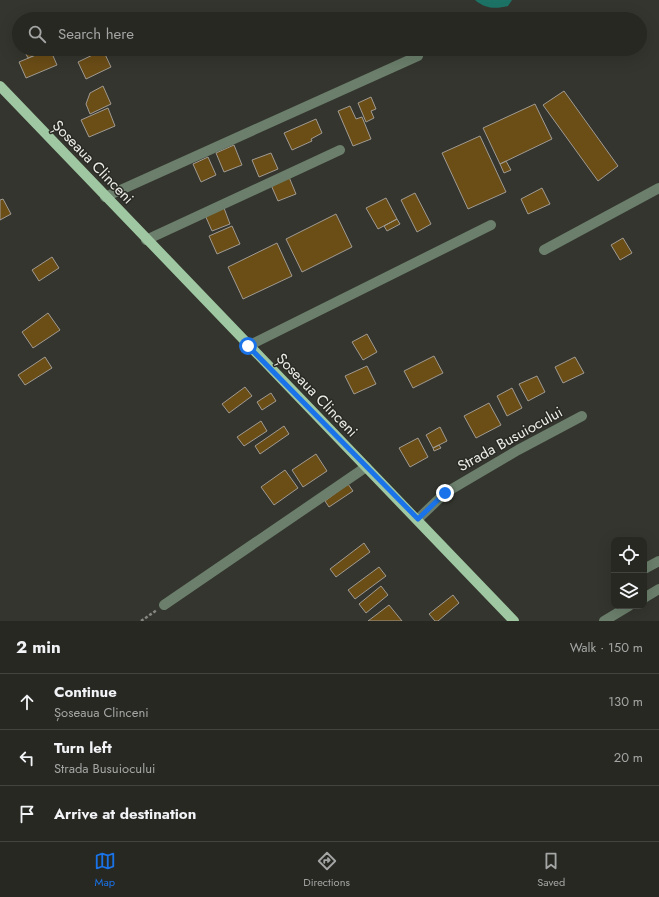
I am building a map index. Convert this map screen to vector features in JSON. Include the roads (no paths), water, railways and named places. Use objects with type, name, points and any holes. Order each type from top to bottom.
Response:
[{"type":"main road","name":"Șoseaua Clinceni","points":[[0,86],[248,346],[418,519],[514,621]]},
{"type":"street","points":[[105,197],[418,56]]},
{"type":"street","points":[[146,240],[340,150]]},
{"type":"street","points":[[544,250],[659,188]]},
{"type":"street","points":[[248,346],[491,225]]},
{"type":"street","name":"Strada Busuiocului","points":[[418,519],[445,493],[518,450],[582,416]]},
{"type":"street","points":[[164,605],[366,467]]},
{"type":"street","points":[[647,567],[659,561]]},
{"type":"street","points":[[647,596],[659,589]]},
{"type":"street","points":[[604,621],[623,609]]},
{"type":"water","points":[[475,0],[512,0],[508,6],[495,8],[487,7]]}]
